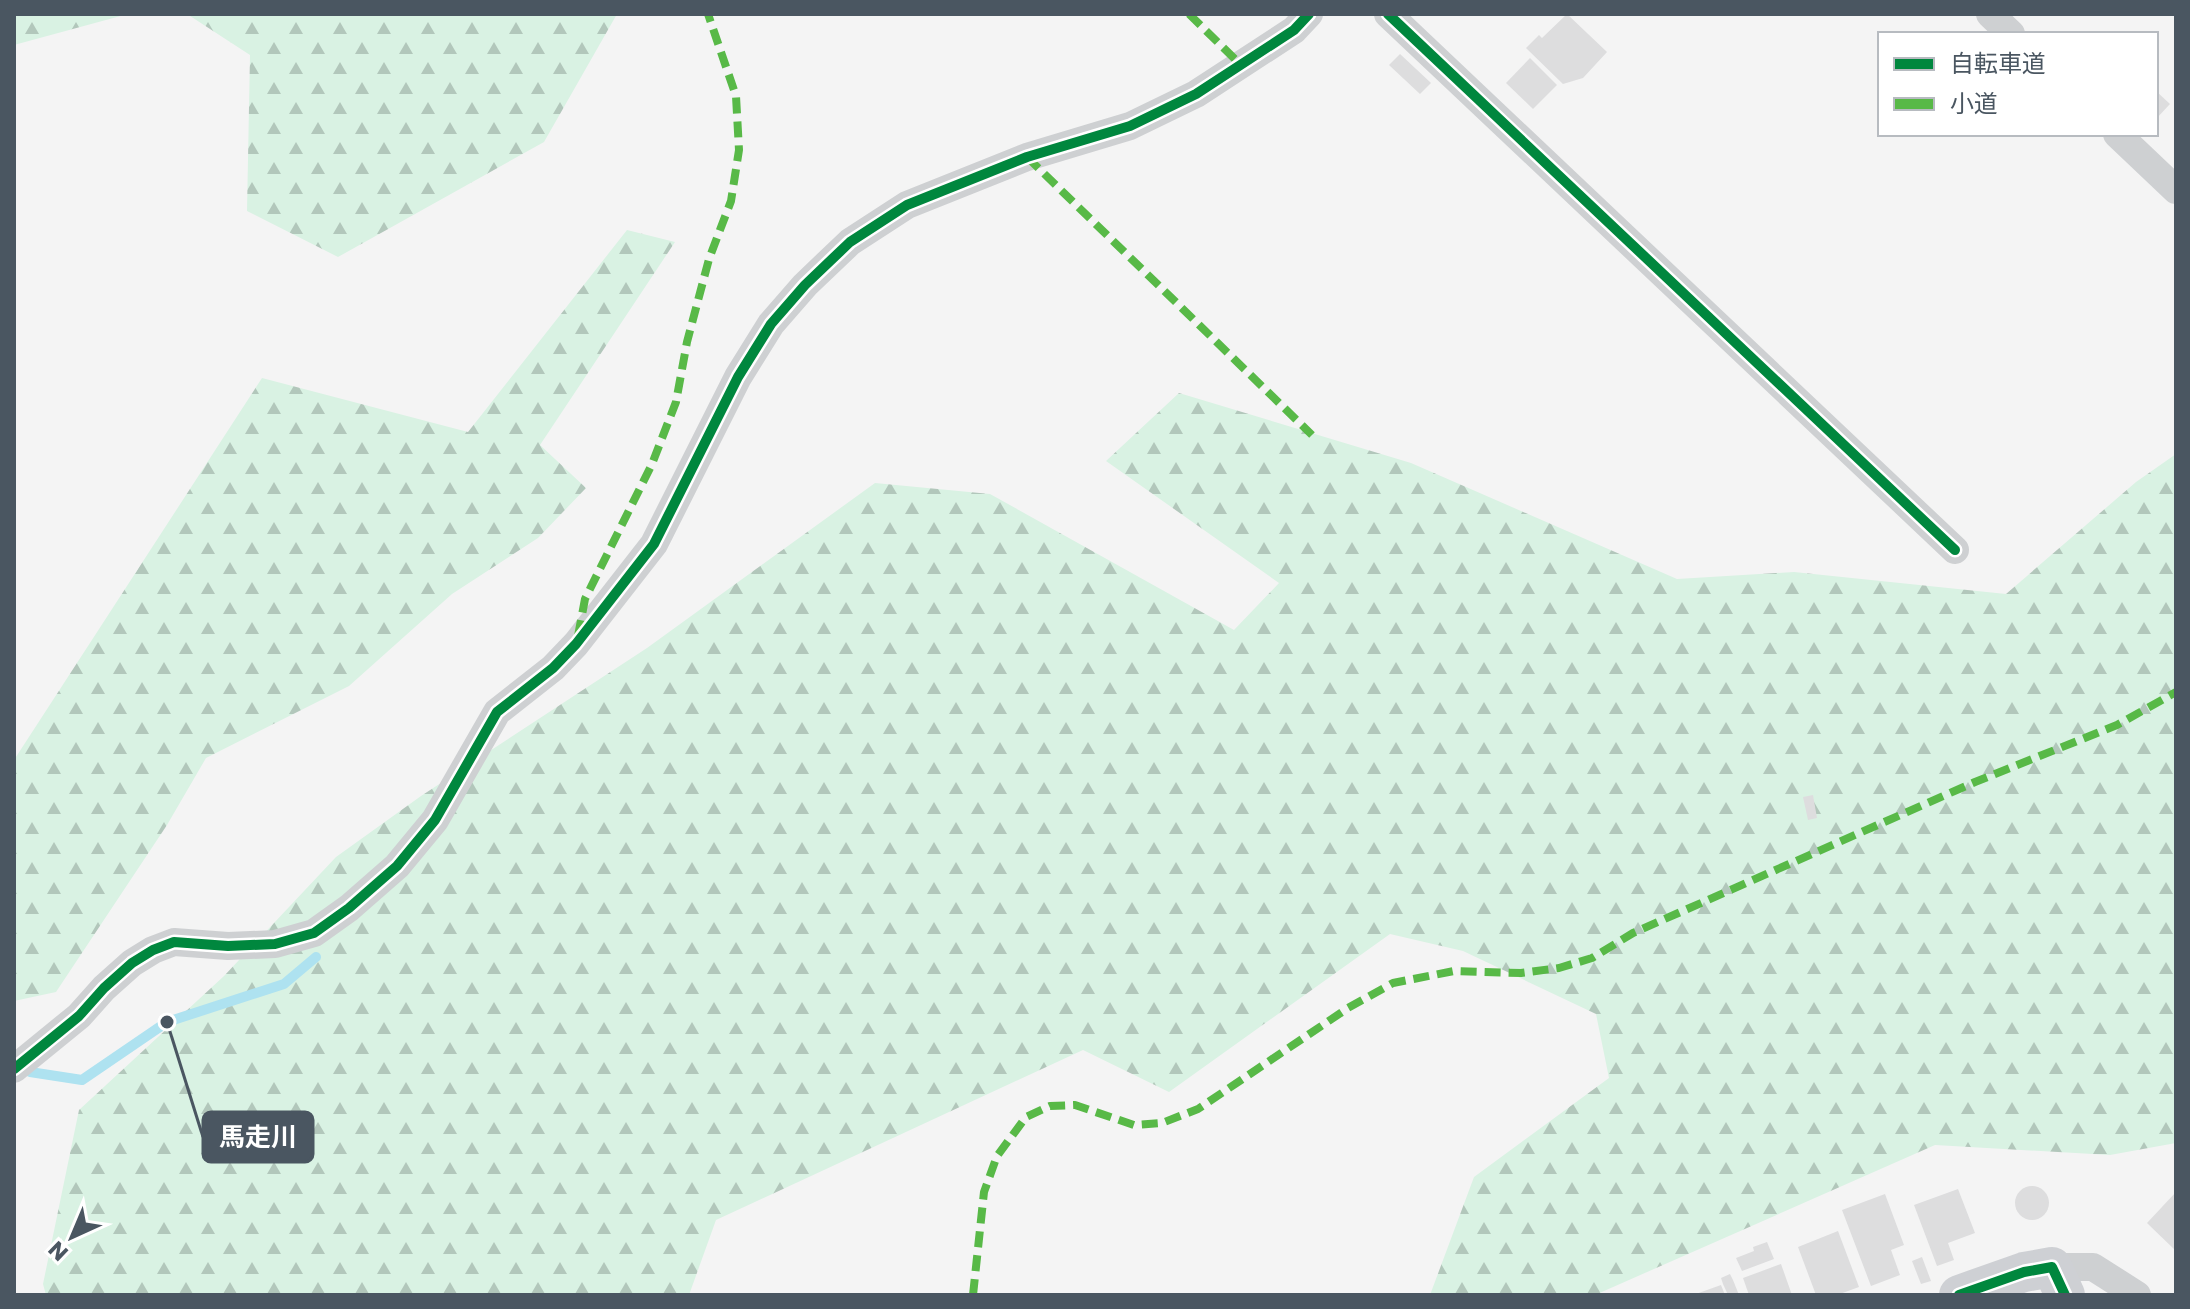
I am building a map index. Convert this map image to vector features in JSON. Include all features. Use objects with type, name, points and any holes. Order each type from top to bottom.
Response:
[{"type":"street","points":[[14,1069],[79,1016],[132,963],[153,950],[174,942],[228,946],[275,944],[314,933],[349,908],[397,866],[435,820],[497,712],[553,668],[576,644],[654,544],[738,377],[771,324],[805,285],[850,242],[907,205],[1027,157],[1130,126],[1196,94],[1294,30],[1309,14]]},
{"type":"street","points":[[1388,14],[1955,550]]},
{"type":"street","points":[[1990,14],[2009,32]]},
{"type":"street","points":[[2119,136],[2176,190]]},
{"type":"street","points":[[1959,1295],[2024,1272],[2059,1281],[2093,1267],[2137,1295]]},
{"type":"green space","points":[[14,14],[128,14],[14,45]]},
{"type":"green space","points":[[187,14],[617,14],[544,142],[338,257],[247,211],[250,55]]},
{"type":"green space","points":[[627,230],[675,242],[540,445],[586,488],[538,538],[452,594],[349,686],[206,758],[167,825],[56,992],[14,1001],[14,760],[262,378],[468,432]]},
{"type":"green space","points":[[1179,393],[1411,463],[1677,579],[1794,572],[2006,594],[2136,482],[2176,454],[2176,1143],[2110,1155],[1935,1145],[1595,1295],[1430,1295],[1474,1177],[1609,1078],[1596,1014],[1463,951],[1390,934],[1169,1092],[1083,1050],[716,1220],[689,1295],[46,1295],[43,1284],[79,1110],[224,976],[336,857],[421,796],[647,648],[875,483],[990,494],[1234,630],[1279,583],[1106,461]]},
{"type":"building","points":[[1567,14],[1607,52],[1583,78],[1563,84],[1526,48],[1539,35],[1542,38]]},
{"type":"building","points":[[1400,54],[1431,83],[1420,94],[1389,65]]},
{"type":"building","points":[[1530,58],[1557,85],[1533,109],[1506,83]]},
{"type":"building","points":[[2158,93],[2170,104],[2158,117]]},
{"type":"building","points":[[1813,795],[1817,818],[1808,820],[1803,797]]},
{"type":"building","points":[[2032,1186],[2044,1191],[2049,1203],[2044,1215],[2032,1220],[2020,1215],[2015,1203],[2020,1191]]},
{"type":"building","points":[[1958,1189],[1975,1233],[1948,1243],[1954,1260],[1937,1266],[1914,1205]]},
{"type":"building","points":[[2176,1192],[2176,1251],[2147,1223]]},
{"type":"building","points":[[1885,1194],[1904,1245],[1891,1250],[1900,1275],[1871,1286],[1842,1210]]},
{"type":"building","points":[[1838,1231],[1859,1287],[1837,1295],[1816,1295],[1798,1247]]},
{"type":"building","points":[[1767,1242],[1774,1259],[1742,1271],[1736,1258]]},
{"type":"building","points":[[1922,1257],[1931,1281],[1921,1284],[1912,1261]]},
{"type":"building","points":[[1781,1264],[1792,1295],[1749,1295],[1743,1278]]},
{"type":"building","points":[[1730,1274],[1739,1295],[1728,1295],[1723,1284],[1721,1278]]},
{"type":"building","points":[[1721,1285],[1725,1295],[1693,1295]]},
{"type":"waterway","points":[[30,1072],[82,1080],[167,1022],[284,984],[316,957]]},
{"type":"marked path","points":[[578,636],[585,599],[652,464],[676,402],[687,342],[709,259],[731,201],[739,150],[736,96],[708,14]]},
{"type":"marked path","points":[[1189,14],[1241,65]]},
{"type":"marked path","points":[[1027,157],[1312,435]]},
{"type":"marked path","points":[[973,1295],[984,1192],[997,1156],[1026,1117],[1050,1106],[1075,1105],[1134,1125],[1162,1123],[1198,1109],[1348,1008],[1393,983],[1454,971],[1521,973],[1559,968],[1592,958],[1633,933],[1975,782],[2117,725],[2176,692]]},
{"type":"cycle path","points":[[14,1069],[79,1016],[132,963],[153,950],[174,942],[228,946],[275,944],[314,933],[349,908],[397,866],[435,820],[497,712],[553,668],[576,644],[654,544],[738,377],[771,324],[805,285],[850,242],[907,205],[1027,157],[1130,126],[1196,94],[1294,30],[1309,14]]},
{"type":"cycle path","points":[[1388,14],[1955,550]]},
{"type":"cycle path","points":[[1959,1295],[2024,1272],[2052,1267],[2065,1295]]},
{"type":"place","name":"馬走川","points":[[167,1022]]}]
